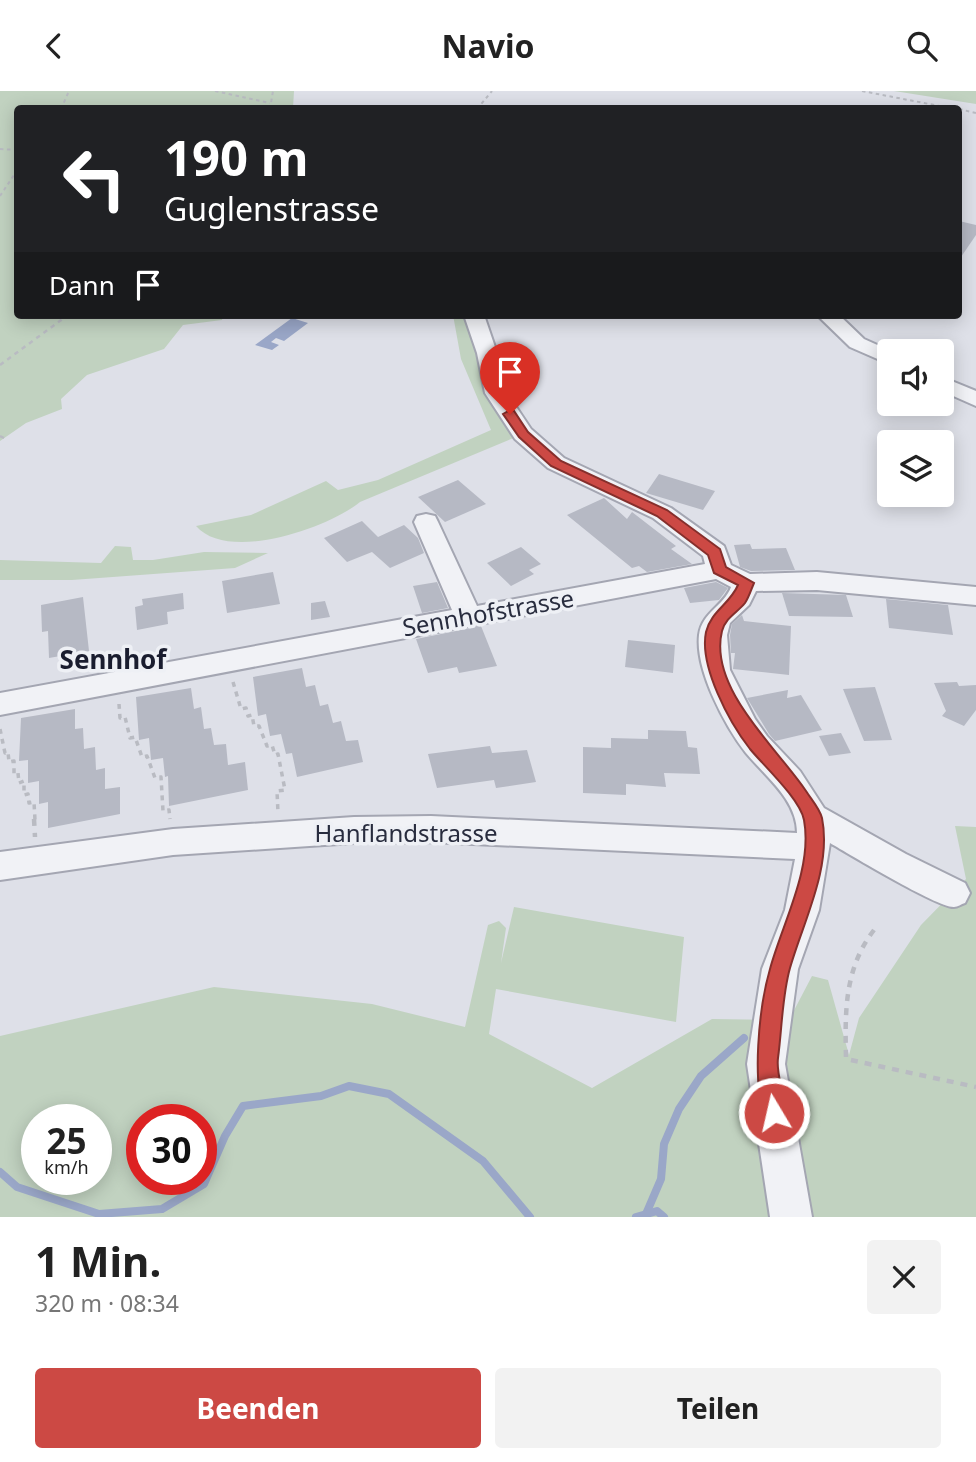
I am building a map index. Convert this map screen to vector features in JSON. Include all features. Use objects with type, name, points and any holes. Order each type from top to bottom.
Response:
[{"type":"street","points":[[475,319],[496,393],[523,434],[556,463],[662,513],[715,552],[719,570],[746,583],[817,581],[969,591]]},
{"type":"street","points":[[831,319],[857,343],[877,352]]},
{"type":"street","points":[[954,389],[976,400]]},
{"type":"street","points":[[426,522],[468,616]]},
{"type":"street","name":"Sennhofstrasse","points":[[0,704],[719,570]]},
{"type":"street","points":[[746,583],[740,599],[718,619],[713,635],[716,670],[743,725],[756,744],[789,780],[814,832],[802,910],[780,969],[766,1064],[791,1217]]},
{"type":"street","name":"Hanflandstrasse","points":[[0,866],[173,842],[279,833],[431,829],[814,832]]},
{"type":"street","points":[[814,832],[894,864],[953,893]]},
{"type":"path","points":[[215,91],[270,103],[273,91]]},
{"type":"path","points":[[480,105],[492,91]]},
{"type":"path","points":[[862,91],[936,105]]},
{"type":"path","points":[[0,196],[14,175]]},
{"type":"path","points":[[0,365],[63,319]]},
{"type":"path","points":[[233,681],[241,709],[246,708],[248,716],[252,715],[254,726],[259,726],[267,746],[272,745],[275,755],[278,754],[285,790],[277,791],[279,833]]},
{"type":"path","points":[[119,702],[120,718],[125,717],[130,738],[135,737],[142,757],[147,756],[149,770],[154,770],[155,778],[161,777],[163,811],[169,810],[173,842]]},
{"type":"path","points":[[0,729],[5,753],[8,752],[9,762],[14,761],[14,774],[18,773],[19,783],[24,781],[24,795],[28,794],[29,803],[34,802],[36,860]]},
{"type":"path","points":[[874,930],[858,952],[850,981],[845,1029],[846,1059],[976,1087]]},
{"type":"green space","points":[[0,91],[294,91],[293,105],[14,105],[14,319],[222,319],[183,325],[164,349],[87,375],[61,399],[62,409],[26,423],[0,441]]},
{"type":"green space","points":[[894,91],[976,91],[976,104]]},
{"type":"green space","points":[[454,319],[476,319],[523,434],[360,502],[325,522],[278,538],[231,542],[211,537],[196,526],[251,515],[326,481],[338,490],[378,480],[491,430],[461,359]]},
{"type":"green space","points":[[115,546],[131,547],[133,560],[153,560],[204,552],[268,553],[235,568],[72,580],[0,580],[0,560],[101,563]]},
{"type":"green space","points":[[955,826],[976,827],[976,1217],[0,1217],[0,1036],[214,987],[372,1004],[465,1027],[488,925],[499,921],[506,928],[501,963],[514,907],[684,937],[676,1022],[496,989],[489,1034],[592,1088],[712,1019],[789,1020],[812,976],[828,980],[849,1055],[859,1018],[921,925],[966,879]]},
{"type":"water","points":[[291,319],[308,323],[284,341],[276,338],[271,342],[279,345],[272,350],[255,345]]},
{"type":"building","points":[[962,222],[976,225],[976,235],[962,256]]},
{"type":"building","points":[[659,474],[715,491],[703,510],[646,493]]},
{"type":"building","points":[[458,480],[486,504],[445,522],[418,497]]},
{"type":"building","points":[[604,498],[627,519],[632,512],[676,546],[671,549],[692,564],[647,572],[639,566],[632,568],[567,515]]},
{"type":"building","points":[[362,521],[378,537],[404,525],[418,538],[424,553],[390,568],[372,552],[347,562],[324,538]]},
{"type":"building","points":[[750,544],[752,549],[786,548],[795,570],[751,571],[740,567],[734,545]]},
{"type":"building","points":[[521,547],[541,564],[529,570],[534,574],[511,586],[487,563]]},
{"type":"building","points":[[273,572],[280,604],[227,613],[222,581]]},
{"type":"building","points":[[437,582],[448,608],[422,613],[413,586]]},
{"type":"building","points":[[716,582],[728,588],[719,600],[690,603],[684,588]]},
{"type":"building","points":[[183,593],[184,609],[167,612],[168,624],[137,630],[135,607],[143,605],[142,599]]},
{"type":"building","points":[[782,593],[846,595],[853,617],[789,616]]},
{"type":"building","points":[[83,597],[89,651],[49,658],[48,631],[42,632],[41,605]]},
{"type":"building","points":[[886,599],[948,605],[953,635],[889,628]]},
{"type":"building","points":[[325,601],[330,617],[311,620],[311,603]]},
{"type":"building","points":[[742,615],[744,621],[791,626],[789,675],[733,669],[735,653],[731,653],[730,635],[732,624]]},
{"type":"building","points":[[481,626],[497,666],[459,673],[457,667],[428,673],[416,639]]},
{"type":"building","points":[[628,640],[675,645],[673,673],[625,667]]},
{"type":"building","points":[[302,668],[306,687],[315,685],[320,706],[328,704],[333,723],[341,721],[346,741],[358,740],[363,762],[297,777],[292,753],[286,754],[281,734],[270,736],[266,714],[258,716],[253,677]]},
{"type":"building","points":[[957,682],[959,686],[976,685],[976,710],[964,726],[942,716],[946,711],[934,683]]},
{"type":"building","points":[[875,687],[892,740],[864,741],[843,689]]},
{"type":"building","points":[[191,688],[194,709],[201,707],[204,729],[211,728],[214,745],[226,744],[228,765],[245,762],[248,790],[169,806],[168,776],[165,777],[163,758],[151,760],[149,738],[139,740],[136,697]]},
{"type":"building","points":[[788,690],[787,698],[801,695],[822,730],[775,741],[747,698]]},
{"type":"building","points":[[75,709],[75,729],[83,728],[84,749],[95,747],[96,770],[105,768],[105,789],[120,787],[120,814],[48,828],[48,802],[39,804],[39,781],[28,783],[28,760],[19,761],[21,718]]},
{"type":"building","points":[[648,730],[686,731],[688,747],[697,748],[700,774],[664,773],[666,787],[626,784],[626,795],[583,793],[583,747],[611,748],[611,738],[648,739]]},
{"type":"building","points":[[841,733],[851,753],[829,756],[819,736]]},
{"type":"building","points":[[490,746],[492,753],[527,750],[536,782],[496,788],[494,780],[437,788],[428,754]]},
{"type":"waterway","points":[[646,1214],[661,1179],[664,1144],[679,1109],[701,1076],[744,1038]]},
{"type":"waterway","points":[[0,1172],[17,1187],[99,1214],[162,1209],[204,1184],[225,1136],[243,1106],[321,1096],[349,1086],[389,1094],[483,1161],[530,1217]]},
{"type":"waterway","points":[[636,1217],[657,1211],[664,1217]]},
{"type":"district","name":"Sennhof","points":[[113,659]]},
{"type":"route","points":[[510,414],[523,434],[556,463],[662,513],[715,552],[719,570],[746,583],[740,599],[718,619],[713,635],[716,670],[743,725],[756,744],[789,780],[813,817],[814,847],[802,910],[780,969],[766,1064],[774,1113]]}]
